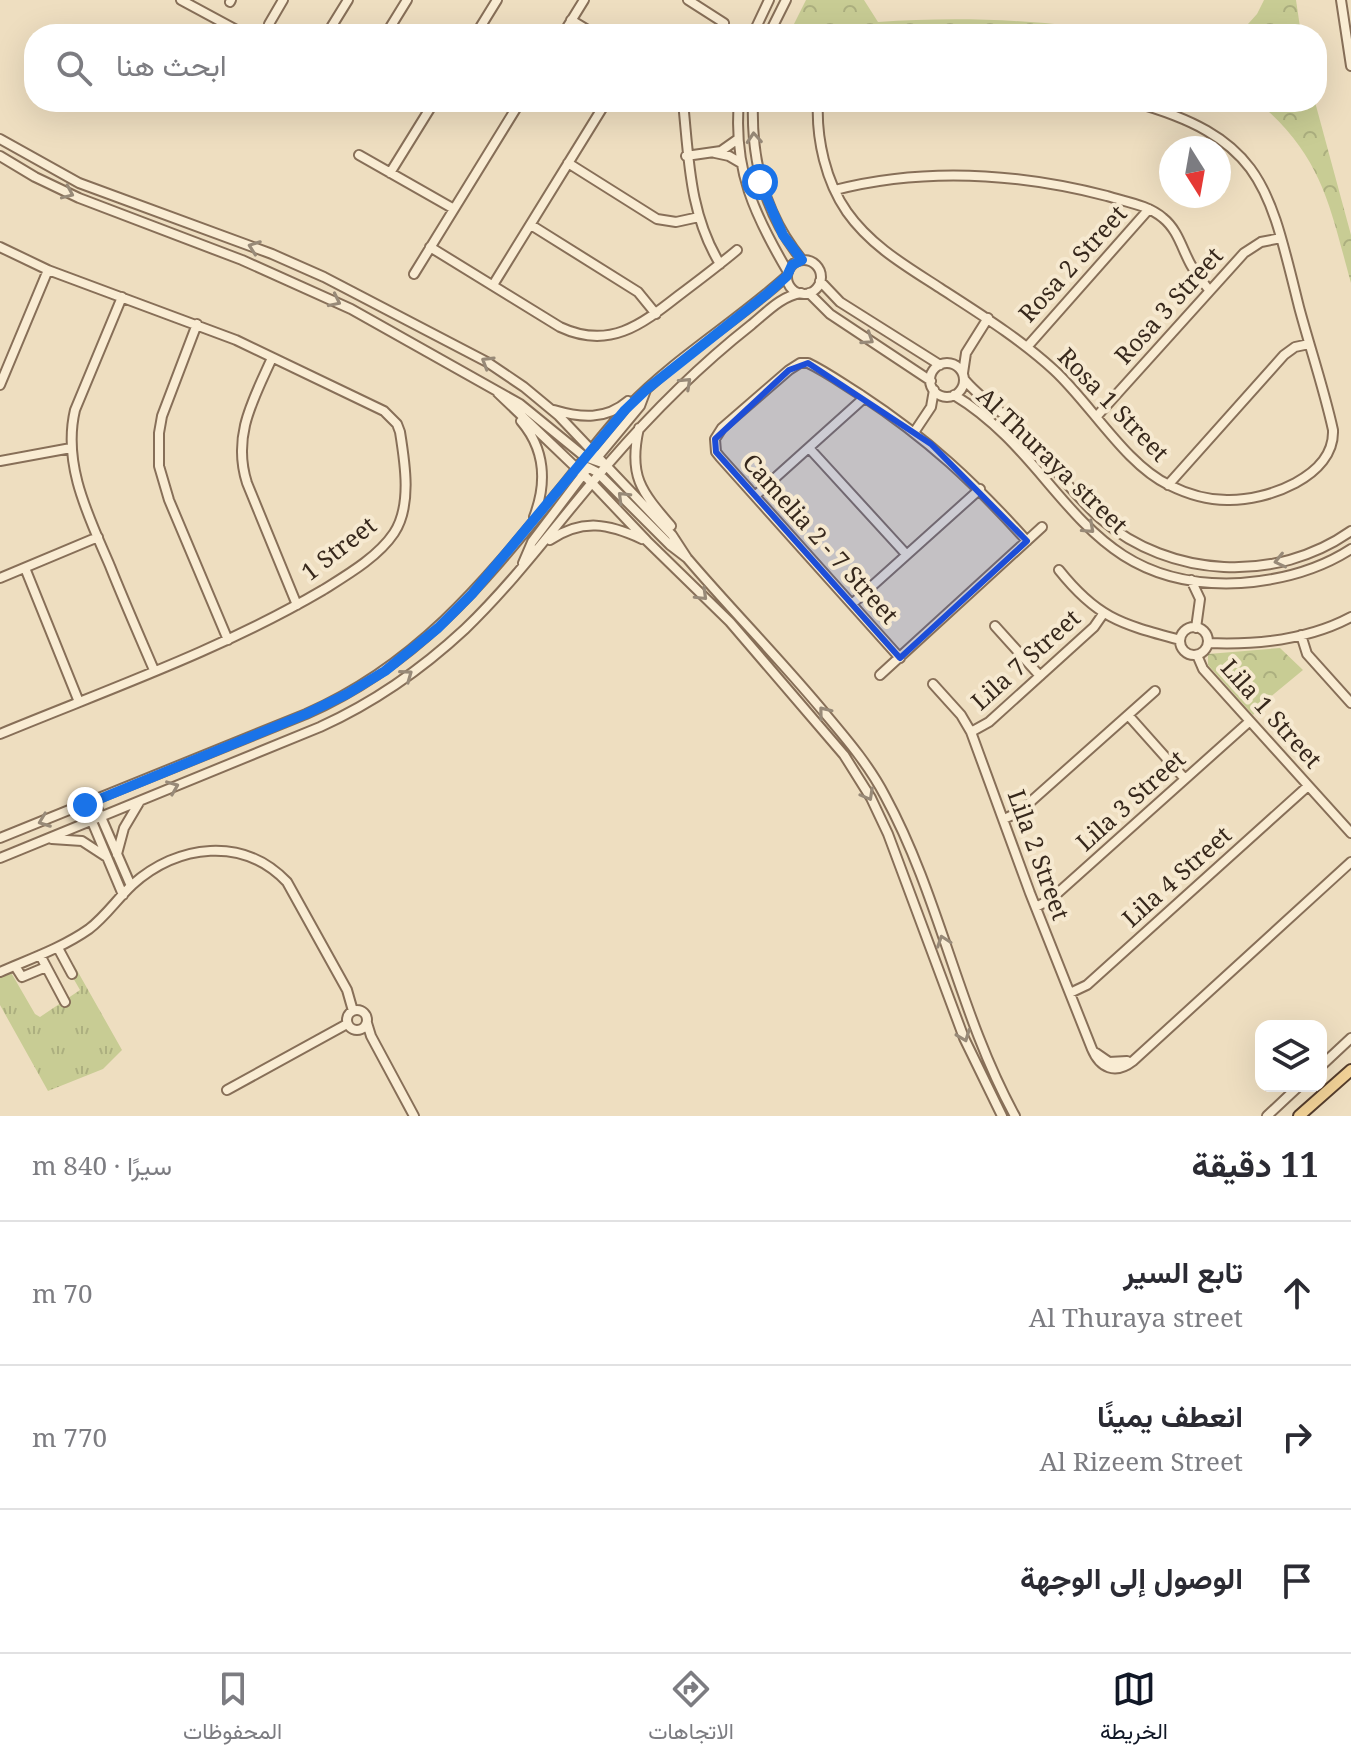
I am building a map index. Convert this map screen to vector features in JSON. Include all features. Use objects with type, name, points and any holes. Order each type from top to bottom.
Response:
[{"type":"main road","points":[[1299,1116],[1351,1070]]},
{"type":"street","points":[[181,0],[225,24]]},
{"type":"street","points":[[269,24],[283,0]]},
{"type":"street","points":[[333,24],[348,0]]},
{"type":"street","points":[[392,24],[407,0]]},
{"type":"street","points":[[482,24],[497,0]]},
{"type":"street","points":[[569,24],[584,0]]},
{"type":"street","points":[[688,0],[724,23]]},
{"type":"street","points":[[758,24],[769,0]]},
{"type":"street","points":[[774,24],[786,0]]},
{"type":"street","points":[[1341,0],[1351,66]]},
{"type":"street","points":[[571,20],[578,24]]},
{"type":"street","points":[[390,173],[428,112]]},
{"type":"street","points":[[414,274],[514,112]]},
{"type":"street","points":[[493,285],[600,112]]},
{"type":"street","points":[[684,112],[686,156],[699,217],[720,264]]},
{"type":"street","points":[[739,112],[741,163],[751,204],[788,274],[791,287],[805,293],[830,314],[950,396]]},
{"type":"street","points":[[753,112],[760,182],[783,235],[802,260],[817,266],[820,281],[840,302],[944,364],[958,367],[963,376]]},
{"type":"street","name":"Rosa 1 Street","points":[[819,112],[823,153],[835,190],[853,220],[876,245],[1027,347],[1064,379],[1135,460],[1168,485],[1197,496],[1245,499],[1282,489],[1321,463],[1332,447],[1333,430],[1281,238],[1264,188],[1238,153],[1221,138],[1184,118],[1165,112]]},
{"type":"street","name":"Rosa 1 Street","points":[[820,122],[822,112]]},
{"type":"street","points":[[0,139],[93,189],[272,254],[324,277],[477,356],[550,408],[590,464],[592,483],[746,639],[844,755],[861,781],[888,834],[964,1038],[1002,1116]]},
{"type":"street","points":[[714,153],[738,139]]},
{"type":"street","points":[[686,156],[714,153],[741,163]]},
{"type":"street","points":[[359,155],[454,209]]},
{"type":"street","points":[[0,156],[79,198],[301,285],[408,339],[520,404],[590,464],[687,558],[798,679],[862,759],[884,794],[913,855],[971,1022],[1015,1116]]},
{"type":"street","points":[[568,163],[657,219],[676,222],[699,217]]},
{"type":"street","points":[[835,190],[872,180],[916,176],[1008,177],[1078,189],[1149,209],[1166,220],[1209,290]]},
{"type":"street","name":"Rosa 2 Street","points":[[1027,347],[1149,209]]},
{"type":"street","points":[[531,225],[638,292],[656,314]]},
{"type":"street","name":"Rosa 3 Street","points":[[1097,416],[1209,290],[1252,247],[1281,238]]},
{"type":"street","name":"1 Street","points":[[0,247],[48,270],[197,324],[384,411],[397,424],[402,441],[404,508],[393,534],[384,545],[344,577],[297,605],[228,640],[0,734]]},
{"type":"street","points":[[430,247],[560,327],[587,335],[623,333],[646,322],[737,250]]},
{"type":"street","points":[[550,408],[576,415],[603,415],[622,406],[744,312],[788,274],[792,265],[802,260]]},
{"type":"street","points":[[0,385],[48,270]]},
{"type":"street","points":[[607,465],[640,427],[732,339],[788,296],[805,293],[820,281]]},
{"type":"street","points":[[122,297],[75,410],[71,448],[79,487],[154,670]]},
{"type":"street","points":[[744,312],[752,324]]},
{"type":"street","points":[[915,431],[931,407],[962,389],[966,353],[988,318]]},
{"type":"street","points":[[197,324],[162,416],[159,466],[169,500],[228,640]]},
{"type":"street","points":[[723,328],[732,339]]},
{"type":"street","points":[[1168,485],[1284,355],[1295,347],[1309,344]]},
{"type":"street","points":[[931,407],[934,370],[966,353]]},
{"type":"street","name":"1 Street","points":[[272,358],[245,418],[241,440],[242,463],[247,483],[297,605]]},
{"type":"street","name":"Camelia 2 - 7 Street","points":[[864,398],[804,362],[789,370],[722,428],[714,445],[720,457],[900,658]]},
{"type":"street","name":"Al Thuraya street","points":[[963,376],[1019,428],[1090,509],[1116,531],[1149,551],[1189,563],[1252,566],[1305,555],[1351,531]]},
{"type":"street","points":[[0,838],[306,714],[367,683],[413,650],[455,613],[640,406],[647,389]]},
{"type":"street","points":[[498,393],[529,430],[541,459],[542,490],[532,524]]},
{"type":"street","name":"Al Thuraya street","points":[[950,396],[969,405],[1007,439],[1079,520],[1108,545],[1142,566],[1213,583],[1283,578],[1310,570],[1351,549]]},
{"type":"street","points":[[756,495],[864,398],[915,431],[980,489],[1027,541]]},
{"type":"street","points":[[640,427],[635,452],[639,485],[647,499],[679,535],[687,558]]},
{"type":"street","points":[[0,461],[71,448]]},
{"type":"street","points":[[809,448],[906,554]]},
{"type":"street","points":[[590,464],[607,465],[672,535],[687,558]]},
{"type":"street","points":[[522,567],[532,542],[590,464]]},
{"type":"street","points":[[0,858],[320,727],[372,700],[449,643],[542,545],[592,483]]},
{"type":"street","points":[[852,604],[980,489]]},
{"type":"street","points":[[542,545],[567,530],[593,524],[614,527],[647,541]]},
{"type":"street","points":[[880,675],[1042,527]]},
{"type":"street","points":[[0,578],[98,537]]},
{"type":"street","points":[[25,568],[79,702]]},
{"type":"street","points":[[1059,570],[1077,593],[1103,614],[1180,640]]},
{"type":"street","points":[[1191,580],[1200,599]]},
{"type":"street","points":[[1196,628],[1200,599],[1213,583]]},
{"type":"street","name":"Lila 7 Street","points":[[971,732],[986,725],[1094,627],[1103,614]]},
{"type":"street","points":[[1208,643],[1256,643],[1301,635],[1351,617]]},
{"type":"street","points":[[995,626],[1040,676]]},
{"type":"street","points":[[1196,628],[1206,634],[1208,643],[1204,651],[1197,655],[1183,650],[1180,640],[1187,629],[1196,628]]},
{"type":"street","points":[[1301,635],[1307,654],[1351,703]]},
{"type":"street","name":"Lila 1 Street","points":[[1197,655],[1201,666],[1351,833]]},
{"type":"street","name":"Lila 2 Street","points":[[933,684],[961,715],[971,732],[1092,1049],[1098,1061],[1112,1069],[1128,1065],[1142,1053],[1351,862]]},
{"type":"street","points":[[1004,819],[1019,812],[1155,691]]},
{"type":"street","points":[[1128,715],[1185,779]]},
{"type":"street","name":"Lila 3 Street","points":[[1036,907],[1051,899],[1250,721]]},
{"type":"street","name":"Lila 4 Street","points":[[1070,993],[1087,985],[1308,786]]},
{"type":"street","points":[[112,856],[140,800]]},
{"type":"street","points":[[90,803],[112,856],[123,895]]},
{"type":"street","points":[[47,838],[82,841],[112,856],[131,886]]},
{"type":"street","points":[[0,972],[58,948],[96,923],[131,886],[159,865],[196,851],[236,852],[264,863],[293,890],[347,990],[353,1011]]},
{"type":"street","points":[[58,948],[72,974]]},
{"type":"street","points":[[40,955],[65,1002]]},
{"type":"street","points":[[15,966],[23,978],[46,967]]},
{"type":"street","points":[[353,1011],[364,1012],[373,1040],[414,1116]]},
{"type":"street","points":[[353,1011],[347,1017],[347,1024],[373,1040]]},
{"type":"street","points":[[358,1030],[367,1023]]},
{"type":"street","points":[[227,1090],[347,1024]]},
{"type":"street","points":[[1327,1060],[1351,1038]]},
{"type":"street","points":[[1267,1116],[1293,1092]]},
{"type":"highlighted area","points":[[808,363],[931,444],[1027,541],[900,658],[716,452],[715,439],[789,370]]},
{"type":"green space","points":[[806,0],[864,0],[878,22],[942,19],[1055,24],[794,24]]},
{"type":"green space","points":[[1264,0],[1296,0],[1300,24],[1248,24]]},
{"type":"green space","points":[[1268,112],[1318,112],[1351,235],[1351,283],[1321,184],[1297,143]]},
{"type":"green space","points":[[1280,648],[1303,670],[1253,715],[1208,665],[1208,654]]},
{"type":"green space","points":[[74,965],[122,1050],[103,1069],[48,1091],[0,1005],[0,973],[9,969],[35,1014],[40,1017],[80,990],[68,969]]},
{"type":"route","points":[[85,805],[322,708],[385,671],[455,613],[625,410],[767,294],[787,276],[792,265],[802,260],[783,235],[760,182]]}]
